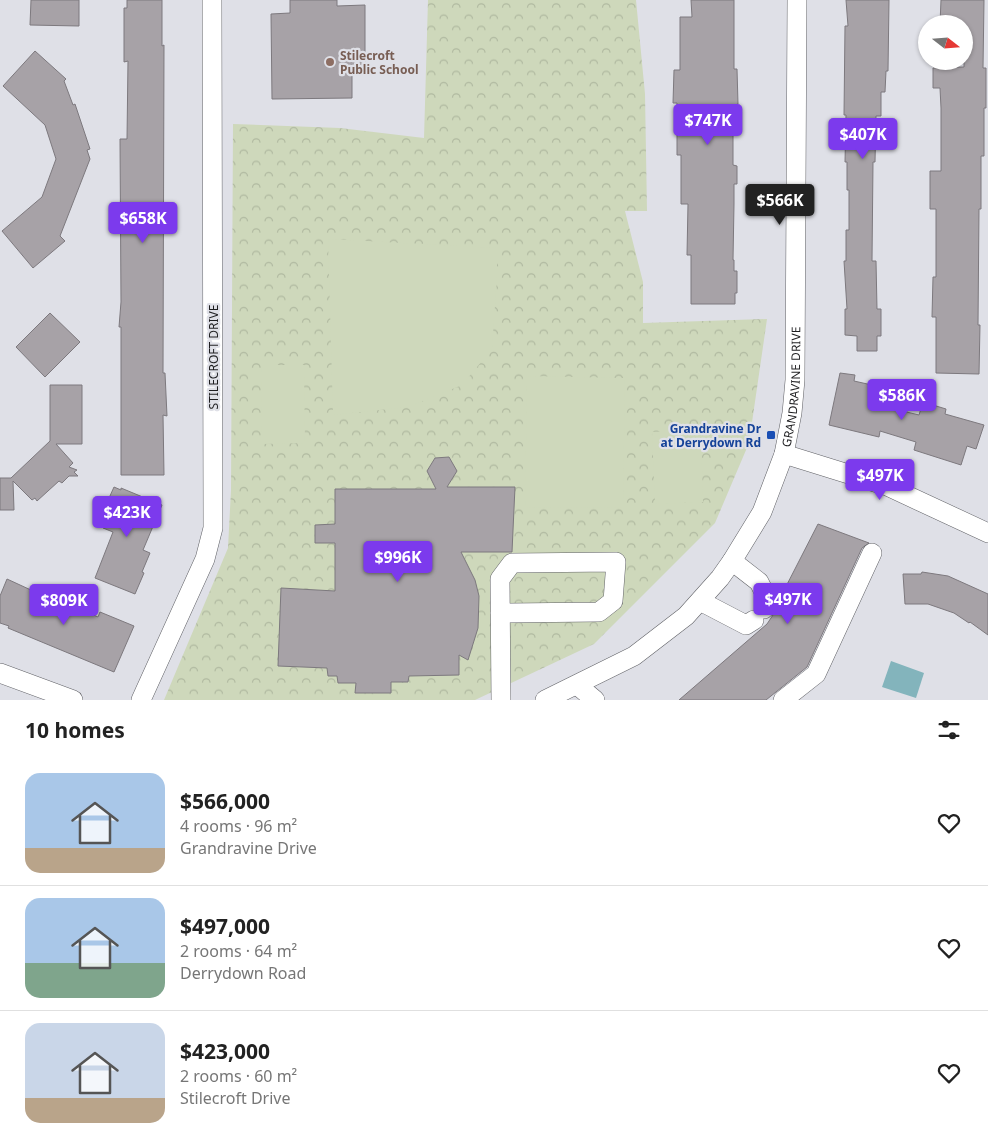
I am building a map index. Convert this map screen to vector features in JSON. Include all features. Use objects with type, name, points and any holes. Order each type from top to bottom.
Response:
[{"type":"street","name":"STILECROFT DRIVE","points":[[141,700],[205,559],[213,528],[212,0]]},
{"type":"street","name":"GRANDRAVINE DRIVE","points":[[545,700],[634,656],[686,616],[732,561],[762,512],[784,454],[796,380],[797,0]]},
{"type":"street","points":[[784,454],[887,486],[987,528]]},
{"type":"street","points":[[783,700],[816,674],[872,553]]},
{"type":"street","points":[[700,601],[746,625],[759,615],[767,598],[759,582],[732,561]]},
{"type":"street","points":[[500,613],[599,612],[614,601],[616,562],[512,563],[500,579],[500,613],[501,700]]},
{"type":"street","points":[[0,673],[73,700]]},
{"type":"street","points":[[577,685],[595,700]]},
{"type":"green space","points":[[428,0],[636,0],[645,94],[647,211],[625,211],[643,282],[643,323],[767,319],[749,443],[715,523],[594,644],[475,700],[164,700],[228,548],[231,490],[233,124],[340,128],[424,138]]},
{"type":"green space","points":[[328,239],[497,248],[492,349],[462,385],[408,407],[333,415]]},
{"type":"green space","points":[[261,365],[304,365],[305,443],[262,444]]},
{"type":"green space","points":[[527,376],[625,378],[623,508],[525,507]]},
{"type":"green space","points":[[701,430],[703,502],[655,504],[652,432]]},
{"type":"water","points":[[891,661],[924,673],[916,698],[882,687]]},
{"type":"building","points":[[31,0],[79,0],[79,26],[30,25]]},
{"type":"building","points":[[127,0],[162,0],[162,46],[164,45],[163,373],[165,373],[167,416],[163,415],[164,475],[121,475],[121,327],[119,327],[121,302],[120,139],[127,139],[128,61],[124,62],[124,8],[127,8]]},
{"type":"building","points":[[290,0],[337,0],[337,6],[365,5],[365,70],[352,70],[352,98],[272,99],[271,14],[290,13]]},
{"type":"building","points":[[691,0],[734,0],[734,69],[737,69],[738,104],[733,106],[733,165],[737,166],[737,184],[734,184],[733,260],[734,271],[737,271],[735,304],[691,304],[691,255],[687,255],[688,204],[681,204],[681,155],[677,155],[677,103],[673,103],[674,70],[680,70],[680,17],[692,17]]},
{"type":"building","points":[[846,0],[889,0],[888,71],[886,71],[885,92],[881,92],[881,116],[876,116],[875,162],[873,162],[872,261],[876,261],[877,309],[881,309],[881,336],[877,336],[877,351],[857,351],[857,336],[845,335],[845,309],[847,309],[844,261],[846,261],[846,230],[849,230],[849,190],[847,190],[847,162],[845,162],[846,115],[844,115],[845,26],[848,26]]},
{"type":"building","points":[[941,0],[984,0],[983,68],[986,68],[986,108],[984,108],[984,156],[981,156],[981,209],[979,209],[979,374],[936,373],[936,317],[932,317],[933,277],[936,277],[936,209],[930,209],[930,171],[941,171],[941,108],[940,88],[933,88],[933,70],[973,70],[973,15],[940,15]]},
{"type":"building","points":[[35,51],[66,79],[64,81],[73,105],[75,104],[90,149],[87,150],[90,159],[60,236],[65,241],[33,268],[2,231],[42,197],[56,159],[45,125],[3,86]]},
{"type":"building","points":[[50,313],[80,342],[45,377],[16,347]]},
{"type":"building","points":[[840,373],[855,375],[854,381],[894,390],[890,408],[919,415],[923,402],[946,409],[945,414],[984,425],[976,449],[967,446],[961,465],[914,450],[916,442],[880,431],[879,437],[829,425]]},
{"type":"building","points":[[50,385],[82,385],[82,444],[56,444],[73,463],[69,467],[77,470],[74,472],[78,476],[69,476],[62,483],[59,481],[37,501],[35,498],[32,500],[13,481],[14,510],[0,510],[0,478],[11,478],[50,441]]},
{"type":"building","points":[[449,457],[457,471],[447,487],[515,487],[512,552],[461,552],[475,580],[479,596],[478,628],[468,660],[459,655],[459,675],[409,676],[408,682],[391,682],[391,693],[355,693],[356,683],[338,683],[337,676],[328,676],[327,668],[278,666],[281,588],[335,591],[335,543],[315,543],[315,525],[335,524],[335,489],[436,489],[427,471],[435,458]]},
{"type":"building","points":[[114,487],[121,490],[121,488],[162,505],[143,550],[150,553],[135,594],[95,578],[113,532],[103,528],[106,522],[98,519]]},
{"type":"building","points":[[818,524],[869,543],[862,548],[807,667],[766,700],[679,700],[767,624],[775,612],[777,604]]},
{"type":"building","points":[[922,572],[948,576],[988,594],[988,635],[954,613],[928,604],[905,604],[903,574],[921,574]]},
{"type":"building","points":[[7,579],[70,608],[70,605],[98,617],[100,612],[134,626],[114,672],[0,623],[0,596]]},
{"type":"place","name":"Stilecroft Public School","points":[[330,62]]},
{"type":"place","name":"Grandravine Dr at Derrydown Rd","points":[[771,435]]}]
